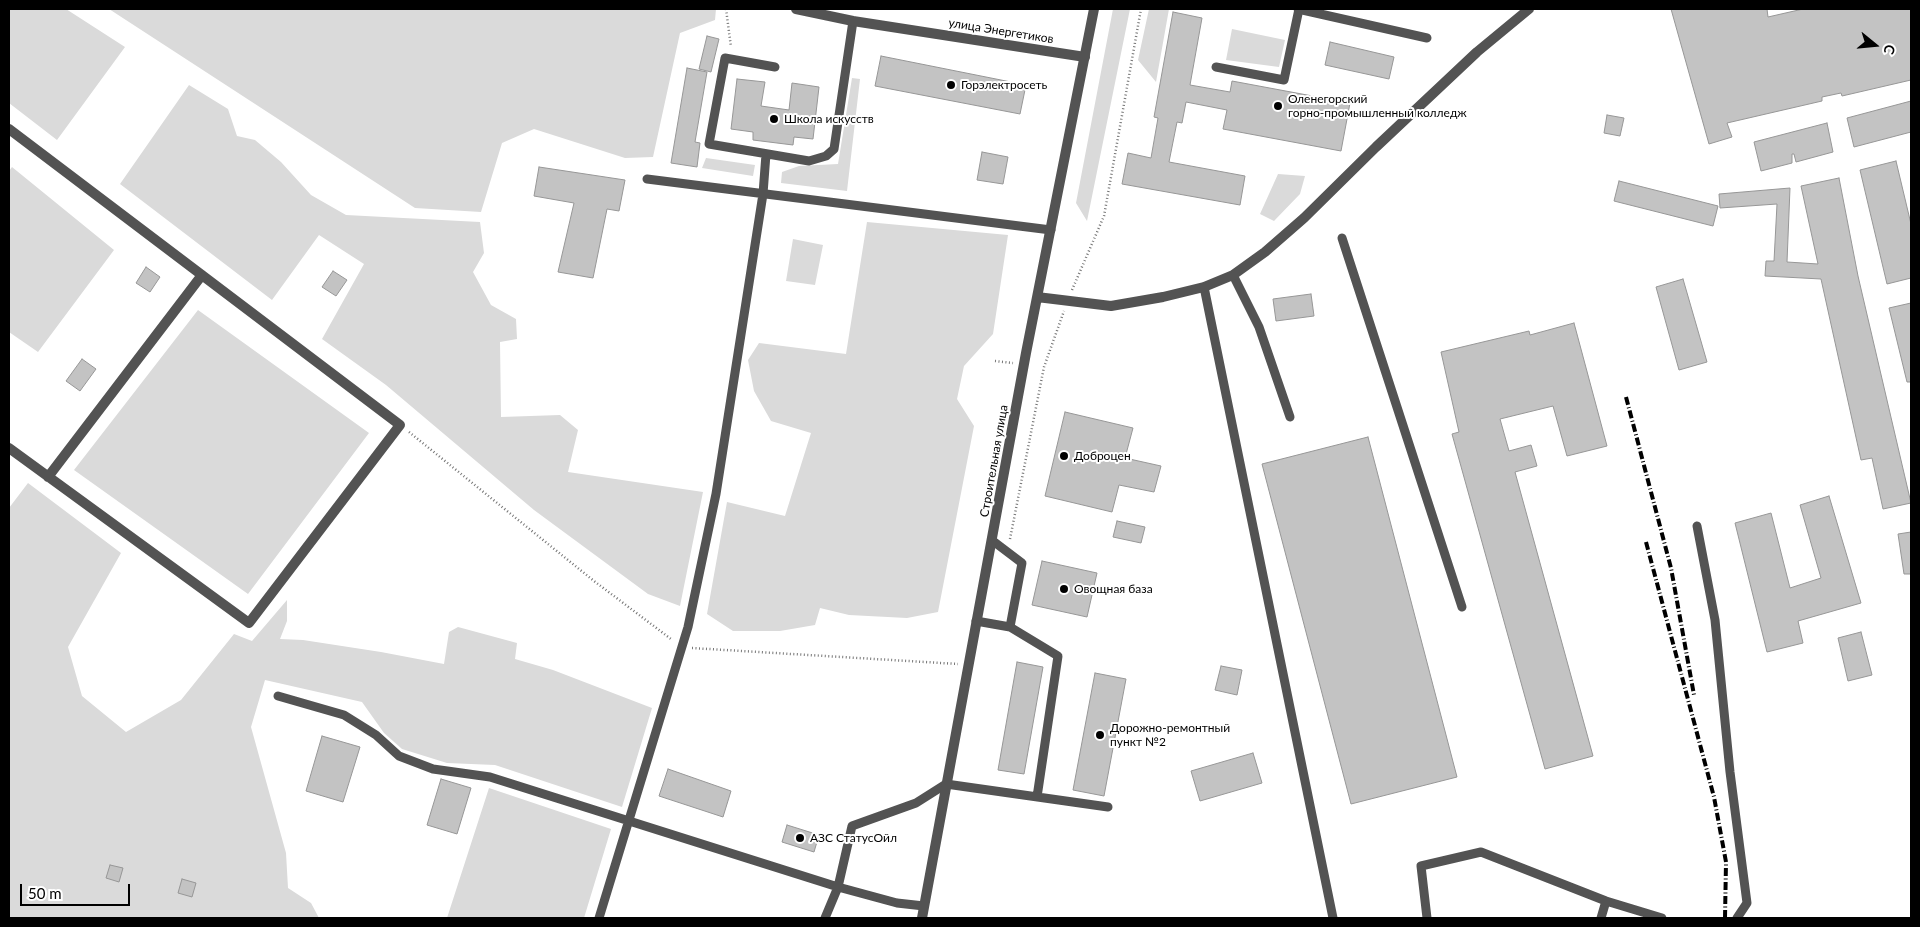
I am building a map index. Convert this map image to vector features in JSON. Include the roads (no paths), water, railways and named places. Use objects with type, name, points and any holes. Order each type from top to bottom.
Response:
[{"type":"street","name":"улица Энергетиков","points":[[796,9],[854,21],[1085,57]]},
{"type":"street","name":"Строительная улица","points":[[922,918],[1037,297],[1094,9]]},
{"type":"street","points":[[1037,297],[1111,306],[1162,298],[1204,286],[1233,275],[1265,252],[1304,218],[1477,52],[1529,9]]},
{"type":"street","points":[[9,129],[400,425],[249,623],[9,448]]},
{"type":"street","points":[[48,477],[202,275]]},
{"type":"lane","points":[[1216,67],[1284,80],[1299,9],[1428,38]]},
{"type":"lane","points":[[775,67],[726,58],[709,144],[809,160],[826,156],[834,149],[854,21]]},
{"type":"lane","points":[[598,918],[682,648],[716,494],[763,194],[766,154]]},
{"type":"lane","points":[[647,178],[1051,230]]},
{"type":"lane","points":[[1342,238],[1462,607]]},
{"type":"lane","points":[[1233,275],[1260,327],[1290,417]]},
{"type":"lane","points":[[1204,286],[1333,918]]},
{"type":"lane","points":[[1697,526],[1715,620],[1730,772],[1747,904],[1737,918]]},
{"type":"lane","points":[[993,541],[1022,563],[1010,626]]},
{"type":"lane","points":[[976,621],[1010,626],[1058,656],[1037,796]]},
{"type":"lane","points":[[278,696],[344,715],[376,735],[399,756],[433,769],[490,777],[838,887],[897,903],[924,906]]},
{"type":"lane","points":[[826,918],[838,887],[852,826],[916,803],[946,784],[1108,806]]},
{"type":"lane","points":[[1427,918],[1421,866],[1481,852],[1606,901],[1662,918]]},
{"type":"lane","points":[[1601,918],[1606,901]]},
{"type":"railway","points":[[1626,397],[1671,568],[1694,695]]},
{"type":"railway","points":[[1646,542],[1714,797],[1726,862],[1725,918]]},
{"type":"place","name":"Горэлектросеть","points":[[951,85]]},
{"type":"place","name":"Оленегорский горно-промышленный колледж","points":[[1278,106]]},
{"type":"place","name":"Школа искусств","points":[[774,119]]},
{"type":"place","name":"Доброцен","points":[[1064,456]]},
{"type":"place","name":"Овощная база","points":[[1064,589]]},
{"type":"place","name":"Дорожно-ремонтный пункт №2","points":[[1100,735]]},
{"type":"place","name":"АЗС СтатусОйл","points":[[800,838]]}]
